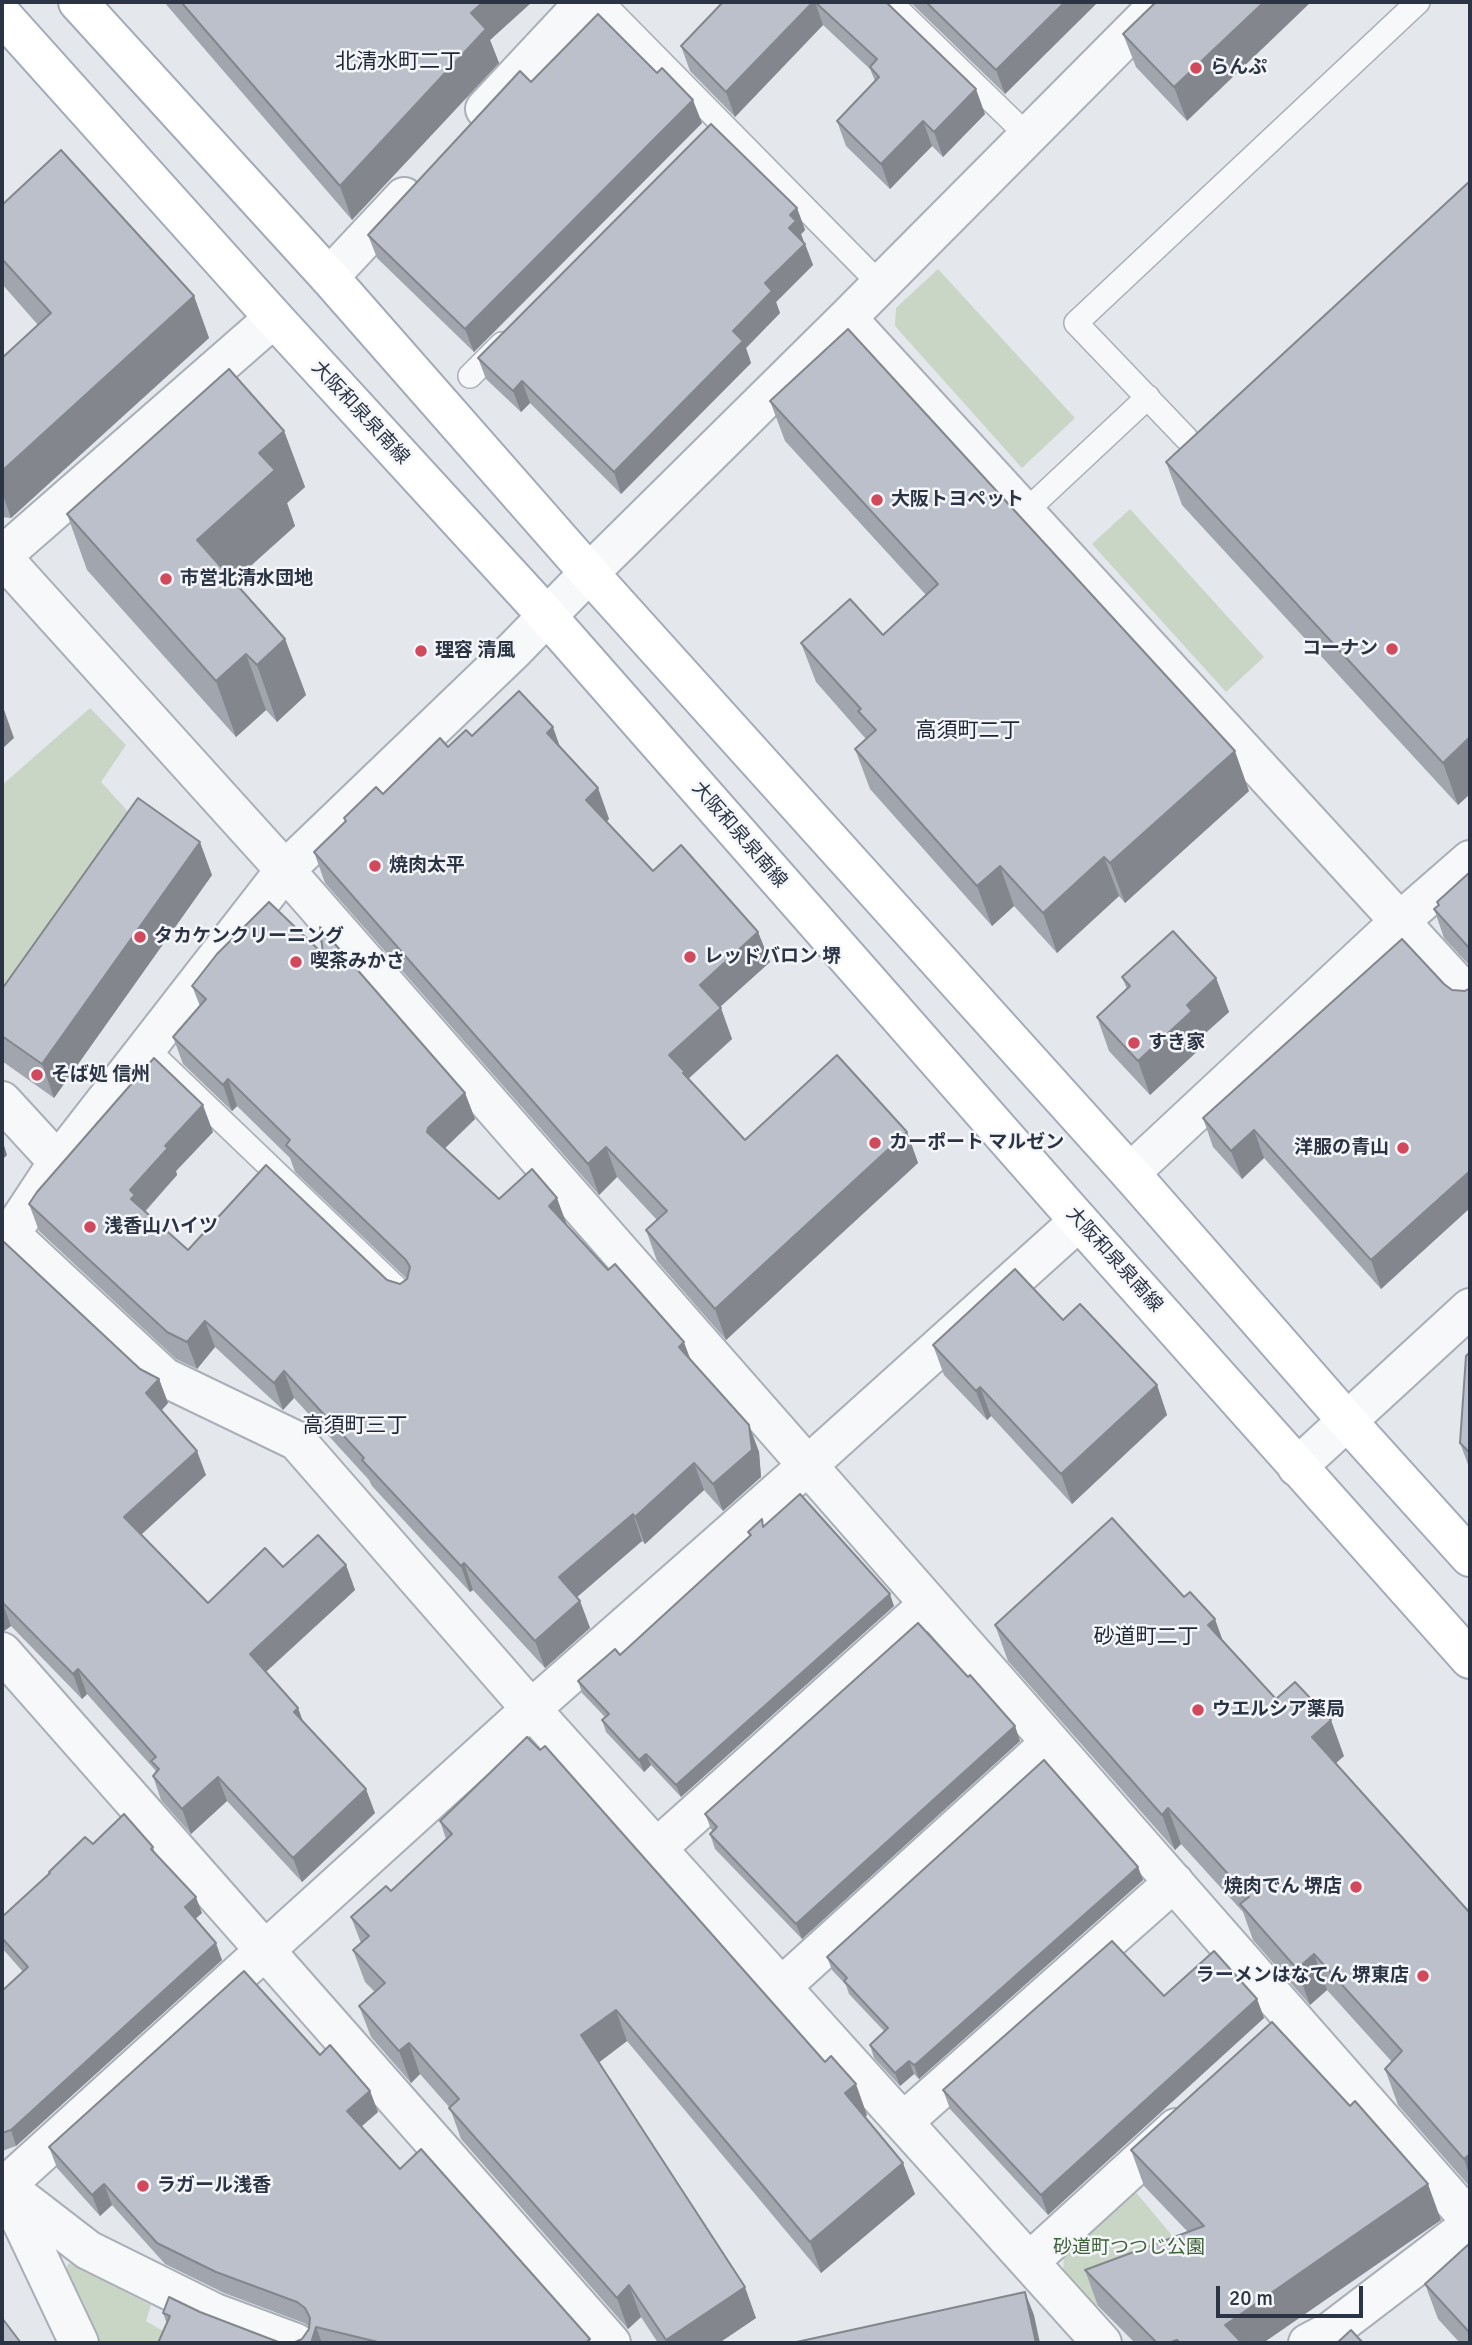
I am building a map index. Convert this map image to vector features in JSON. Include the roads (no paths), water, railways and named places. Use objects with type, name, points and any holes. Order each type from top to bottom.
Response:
[{"type":"main road","points":[[78,2],[329,277],[589,573],[1130,1173],[1470,1557]]},
{"type":"main road","name":"大阪和泉泉南線","points":[[2,15],[547,616],[1079,1221],[1470,1659]]},
{"type":"street","points":[[1102,2343],[1037,2283],[903,2122],[531,1709],[297,1441],[164,1377],[6,1241],[58,1162],[285,870],[514,650],[1161,2]]},
{"type":"street","points":[[458,139],[585,3]]},
{"type":"street","points":[[329,277],[430,169]]},
{"type":"street","points":[[274,318],[2,556],[285,870],[1174,1882],[1284,2030],[1470,2223],[1331,2331],[1308,2343]]},
{"type":"street","points":[[847,318],[1470,998]]},
{"type":"street","points":[[1130,1173],[1399,922],[1470,860]]},
{"type":"street","points":[[2,1101],[58,1162]]},
{"type":"street","points":[[3,2184],[1079,1221]]},
{"type":"street","points":[[1297,1467],[1470,1308]]},
{"type":"street","points":[[657,1848],[929,1604]]},
{"type":"street","points":[[6,1663],[266,1951],[611,2343]]},
{"type":"street","points":[[781,1987],[1050,1742]]},
{"type":"street","points":[[903,2122],[1174,1882]]},
{"type":"street","points":[[1037,2283],[1202,2104]]},
{"type":"street","points":[[3,2184],[79,2343]]},
{"type":"street","points":[[3,2184],[88,2250],[215,2313],[296,2343]]},
{"type":"lane","points":[[890,2],[1028,136]]},
{"type":"lane","points":[[1186,438],[1076,323],[1418,2]]},
{"type":"lane","points":[[585,3],[722,123],[880,284]]},
{"type":"lane","points":[[703,143],[722,123]]},
{"type":"lane","points":[[470,376],[519,327]]},
{"type":"lane","points":[[1025,512],[1148,397]]},
{"type":"lane","points":[[146,1049],[406,1297]]},
{"type":"place","name":"らんぷ","points":[[1196,68]]},
{"type":"place","name":"大阪トヨペット","points":[[877,500]]},
{"type":"place","name":"市営北清水団地","points":[[166,579]]},
{"type":"place","name":"コーナン","points":[[1392,649]]},
{"type":"place","name":"理容 清風","points":[[421,651]]},
{"type":"place","name":"焼肉太平","points":[[375,866]]},
{"type":"place","name":"タカケンクリーニング","points":[[140,937]]},
{"type":"place","name":"レッドバロン 堺","points":[[690,957]]},
{"type":"place","name":"喫茶みかさ","points":[[296,962]]},
{"type":"place","name":"すき家","points":[[1134,1043]]},
{"type":"place","name":"そば処 信州","points":[[37,1075]]},
{"type":"place","name":"カーポート マルゼン","points":[[875,1143]]},
{"type":"place","name":"洋服の青山","points":[[1403,1148]]},
{"type":"place","name":"浅香山ハイツ","points":[[90,1227]]},
{"type":"place","name":"ウエルシア薬局","points":[[1198,1710]]},
{"type":"place","name":"焼肉でん 堺店","points":[[1356,1887]]},
{"type":"place","name":"ラーメンはなてん 堺東店","points":[[1423,1976]]},
{"type":"place","name":"ラガール浅香","points":[[143,2186]]},
{"type":"district","name":"北清水町二丁","points":[[398,62]]},
{"type":"district","name":"高須町二丁","points":[[968,731]]},
{"type":"district","name":"高須町三丁","points":[[355,1426]]},
{"type":"district","name":"砂道町二丁","points":[[1146,1637]]},
{"type":"park label","name":"砂道町つつじ公園","points":[[1129,2248]]}]
